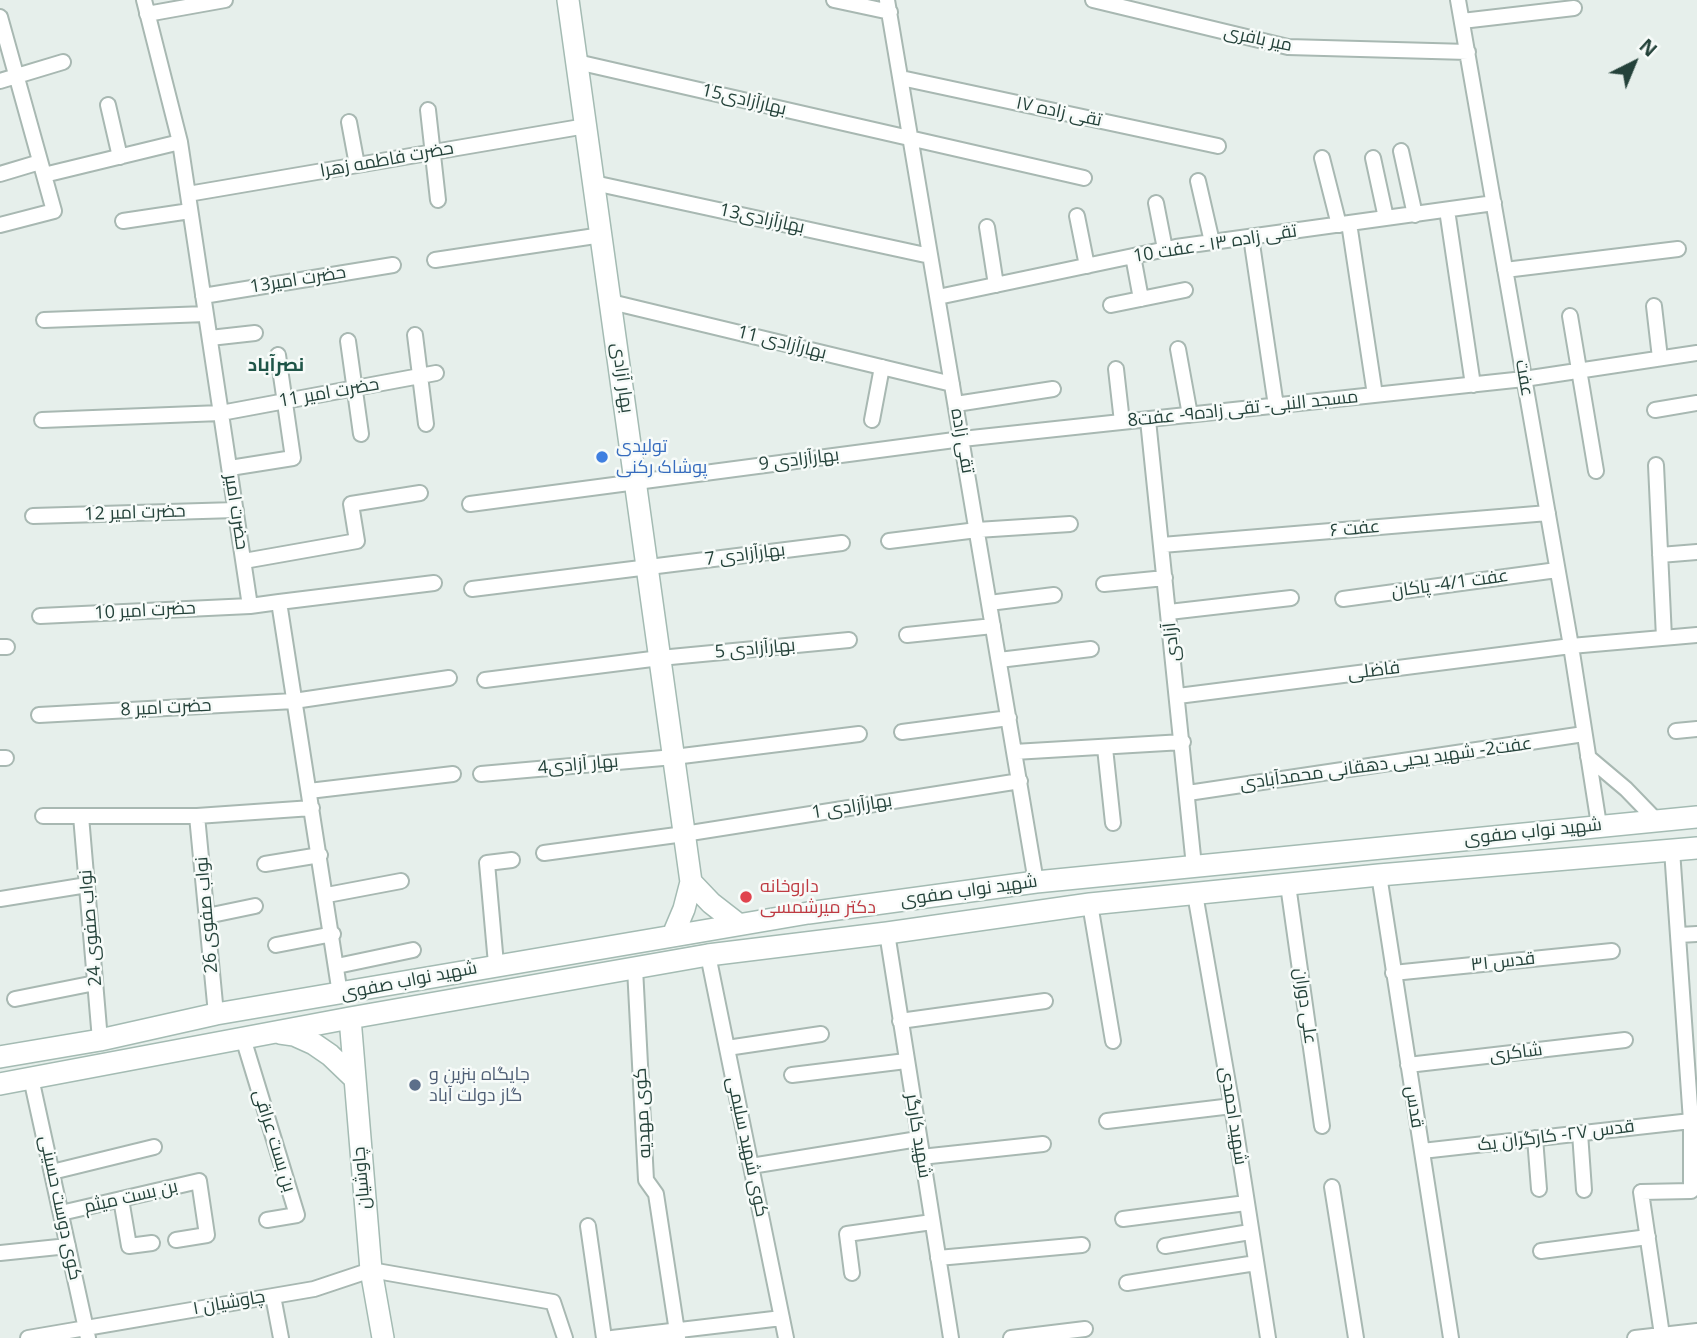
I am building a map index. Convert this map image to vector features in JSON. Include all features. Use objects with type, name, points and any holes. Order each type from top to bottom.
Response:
[{"type":"main road","name":"بهار آزادی","points":[[568,0],[691,882],[688,898],[673,935]]},
{"type":"main road","name":"شهید نواب صفوی","points":[[0,1057],[100,1040],[216,1014],[738,924],[1036,882],[1697,817]]},
{"type":"main road","name":"شهید نواب صفوی","points":[[0,1084],[272,1032],[708,956],[1090,904],[1379,875],[1697,848]]},
{"type":"main road","points":[[691,882],[711,903],[738,924]]},
{"type":"main road","name":"چاوشیان","points":[[350,1018],[371,1270],[383,1338]]},
{"type":"main road","points":[[272,1032],[294,1035],[314,1044],[354,1078]]},
{"type":"street","points":[[146,7],[225,0]]},
{"type":"street","points":[[834,0],[888,6]]},
{"type":"street","name":"میر بافری","points":[[1093,0],[1288,47],[1468,52]]},
{"type":"street","name":"عفت","points":[[1458,0],[1558,569],[1599,825]]},
{"type":"street","name":"تقی زاده","points":[[888,6],[1036,882]]},
{"type":"street","name":"حضرت امیر","points":[[146,7],[180,142],[250,606]]},
{"type":"street","points":[[1462,21],[1574,8]]},
{"type":"street","points":[[0,17],[54,211],[0,225]]},
{"type":"street","points":[[0,82],[63,62]]},
{"type":"street","name":"بهارآزادی15","points":[[577,62],[1084,178]]},
{"type":"street","name":"تقی زاده ۱۷","points":[[901,78],[1218,146]]},
{"type":"street","points":[[108,106],[120,157]]},
{"type":"street","points":[[428,110],[439,200]]},
{"type":"street","points":[[349,122],[357,165]]},
{"type":"street","name":"حضرت فاطمه زهرا","points":[[188,194],[586,126]]},
{"type":"street","points":[[0,174],[120,157],[180,142]]},
{"type":"street","points":[[1401,150],[1415,215]]},
{"type":"street","points":[[1322,158],[1344,224],[1374,395]]},
{"type":"street","points":[[1373,158],[1386,218]]},
{"type":"street","points":[[1198,181],[1212,242]]},
{"type":"street","name":"بهارآزادی13","points":[[594,183],[930,256]]},
{"type":"street","points":[[1156,202],[1165,249]]},
{"type":"street","name":"تقی زاده ۱۳ - عفت 10","points":[[938,297],[1165,249],[1494,204]]},
{"type":"street","points":[[1447,210],[1473,385]]},
{"type":"street","points":[[122,221],[190,211]]},
{"type":"street","points":[[1077,216],[1087,266]]},
{"type":"street","points":[[987,227],[996,285]]},
{"type":"street","points":[[435,260],[602,235]]},
{"type":"street","points":[[1251,237],[1276,406]]},
{"type":"street","points":[[1505,270],[1678,249]]},
{"type":"street","points":[[1133,256],[1141,299]]},
{"type":"street","name":"حضرت امیر13","points":[[203,296],[393,265]]},
{"type":"street","points":[[1111,304],[1185,290]]},
{"type":"street","name":"بهارآزادی 11","points":[[611,302],[952,384]]},
{"type":"street","points":[[1654,306],[1660,358]]},
{"type":"street","points":[[44,320],[206,314]]},
{"type":"street","points":[[1570,316],[1596,471]]},
{"type":"street","points":[[210,338],[255,333]]},
{"type":"street","points":[[415,335],[426,424]]},
{"type":"street","points":[[348,341],[361,434]]},
{"type":"street","points":[[1178,349],[1190,415]]},
{"type":"street","name":"مسجد النبی- تقی زاده۹- عفت8","points":[[962,439],[1473,385],[1697,353]]},
{"type":"street","points":[[229,468],[293,458],[278,355]]},
{"type":"street","points":[[873,420],[882,367]]},
{"type":"street","points":[[1116,369],[1122,422]]},
{"type":"street","name":"حضرت امیر 11","points":[[42,420],[221,413],[436,373]]},
{"type":"street","points":[[956,404],[1053,389]]},
{"type":"street","points":[[1655,410],[1697,403]]},
{"type":"street","name":"آزادی","points":[[1148,419],[1194,866]]},
{"type":"street","name":"بهارآزادی 9","points":[[470,504],[962,439]]},
{"type":"street","points":[[1656,465],[1664,638]]},
{"type":"street","points":[[244,561],[357,541],[351,503],[420,493]]},
{"type":"street","name":"حضرت امیر 12","points":[[33,516],[236,510]]},
{"type":"street","name":"عفت ۶","points":[[1161,545],[1548,513]]},
{"type":"street","points":[[889,541],[977,530],[1070,524]]},
{"type":"street","name":"بهارآزادی 7","points":[[472,589],[842,543]]},
{"type":"street","points":[[1660,555],[1697,552]]},
{"type":"street","name":"عفت 4/1- پاکان","points":[[1343,599],[1558,569]]},
{"type":"street","points":[[1104,584],[1165,578]]},
{"type":"street","points":[[250,606],[433,583]]},
{"type":"street","points":[[989,603],[1054,595]]},
{"type":"street","points":[[1169,612],[1291,598]]},
{"type":"street","points":[[279,602],[327,895],[340,994]]},
{"type":"street","name":"حضرت امیر 10","points":[[40,616],[250,606]]},
{"type":"street","points":[[907,635],[993,625]]},
{"type":"street","name":"فاضلی","points":[[1178,696],[1571,646],[1697,635]]},
{"type":"street","name":"بهارآزادی 5","points":[[485,680],[660,658],[849,640]]},
{"type":"street","points":[[999,660],[1091,649]]},
{"type":"street","name":"حضرت امیر 8","points":[[39,715],[294,701],[449,678]]},
{"type":"street","points":[[902,732],[1009,718]]},
{"type":"street","points":[[1676,732],[1697,729]]},
{"type":"street","name":"بهار آزادی4","points":[[481,774],[674,757],[859,734]]},
{"type":"street","name":"عفت2- شهید یحیی دهقانی محمدآبادی","points":[[1188,793],[1584,734]]},
{"type":"street","points":[[1014,752],[1182,742]]},
{"type":"street","points":[[1105,748],[1113,823]]},
{"type":"street","points":[[1588,757],[1626,789],[1656,820]]},
{"type":"street","points":[[309,791],[453,774]]},
{"type":"street","name":"بهارآزادی 1","points":[[544,853],[684,834],[1020,781]]},
{"type":"street","points":[[43,816],[197,816],[312,808]]},
{"type":"street","name":"نواب صفوی 24","points":[[80,816],[100,1040]]},
{"type":"street","name":"نواب صفوی 26","points":[[197,816],[216,1014]]},
{"type":"street","points":[[1661,1335],[1642,1192],[1694,1191],[1691,1012],[1679,935],[1672,850]]},
{"type":"street","points":[[265,864],[320,855]]},
{"type":"street","points":[[496,964],[487,863],[512,860]]},
{"type":"street","name":"قدس","points":[[1379,875],[1451,1338]]},
{"type":"street","points":[[327,895],[401,881]]},
{"type":"street","points":[[0,899],[87,885]]},
{"type":"street","name":"علی دوران","points":[[1288,885],[1322,1126]]},
{"type":"street","name":"شهید احمدی","points":[[1195,894],[1232,1106],[1268,1338]]},
{"type":"street","points":[[1090,904],[1113,1041]]},
{"type":"street","points":[[207,916],[255,906]]},
{"type":"street","name":"شهید کارگر","points":[[887,933],[951,1338]]},
{"type":"street","points":[[276,945],[332,934]]},
{"type":"street","points":[[1679,935],[1697,934]]},
{"type":"street","points":[[337,966],[413,950]]},
{"type":"street","name":"قدس ۳۱","points":[[1394,973],[1612,951]]},
{"type":"street","name":"کوی شهید سلیمی","points":[[708,956],[786,1338]]},
{"type":"street","name":"کوی مهدیه","points":[[635,968],[646,1180],[656,1195],[677,1334]]},
{"type":"street","points":[[15,999],[96,984]]},
{"type":"street","points":[[900,1021],[1045,1001]]},
{"type":"street","points":[[727,1048],[821,1034]]},
{"type":"street","name":"بن بست عراقی","points":[[243,1038],[297,1215],[267,1220]]},
{"type":"street","name":"شاکری","points":[[1408,1065],[1625,1040]]},
{"type":"street","points":[[792,1075],[906,1061]]},
{"type":"street","name":"کوی دوست حسینی","points":[[32,1078],[87,1333]]},
{"type":"street","points":[[1107,1121],[1232,1106]]},
{"type":"street","name":"قدس ۲۷- کارگران یک","points":[[1422,1152],[1691,1121]]},
{"type":"street","points":[[1580,1133],[1584,1190]]},
{"type":"street","points":[[1535,1138],[1539,1189]]},
{"type":"street","points":[[751,1166],[918,1139]]},
{"type":"street","points":[[921,1157],[1043,1144]]},
{"type":"street","points":[[52,1172],[155,1147]]},
{"type":"street","name":"بن بست میثم","points":[[61,1213],[199,1181],[207,1235],[176,1240]]},
{"type":"street","points":[[1332,1187],[1356,1338]]},
{"type":"street","points":[[121,1199],[129,1246],[152,1243]]},
{"type":"street","points":[[1123,1219],[1246,1203]]},
{"type":"street","points":[[852,1273],[847,1234],[932,1222]]},
{"type":"street","points":[[588,1226],[604,1338]]},
{"type":"street","points":[[1165,1246],[1250,1232]]},
{"type":"street","points":[[1541,1251],[1648,1237]]},
{"type":"street","points":[[0,1253],[68,1245]]},
{"type":"street","points":[[938,1258],[1082,1245]]},
{"type":"street","points":[[1127,1283],[1256,1262]]},
{"type":"street","points":[[371,1270],[553,1302],[565,1338]]},
{"type":"street","name":"چاوشیان ۱","points":[[28,1338],[87,1333],[314,1289],[371,1270]]},
{"type":"street","points":[[272,1296],[281,1338]]},
{"type":"street","points":[[612,1338],[677,1334],[782,1318]]},
{"type":"street","points":[[1011,1338],[1085,1329]]},
{"type":"street","points":[[1635,1338],[1697,1331]]},
{"type":"place","name":"تولیدی پوشاک رکنی","points":[[602,457]]},
{"type":"place","name":"داروخانه دکتر میرشمسی","points":[[746,897]]},
{"type":"place","name":"جایگاه بنزین و گاز دولت آباد","points":[[415,1085]]},
{"type":"district","name":"نصرآباد","points":[[276,366]]}]
